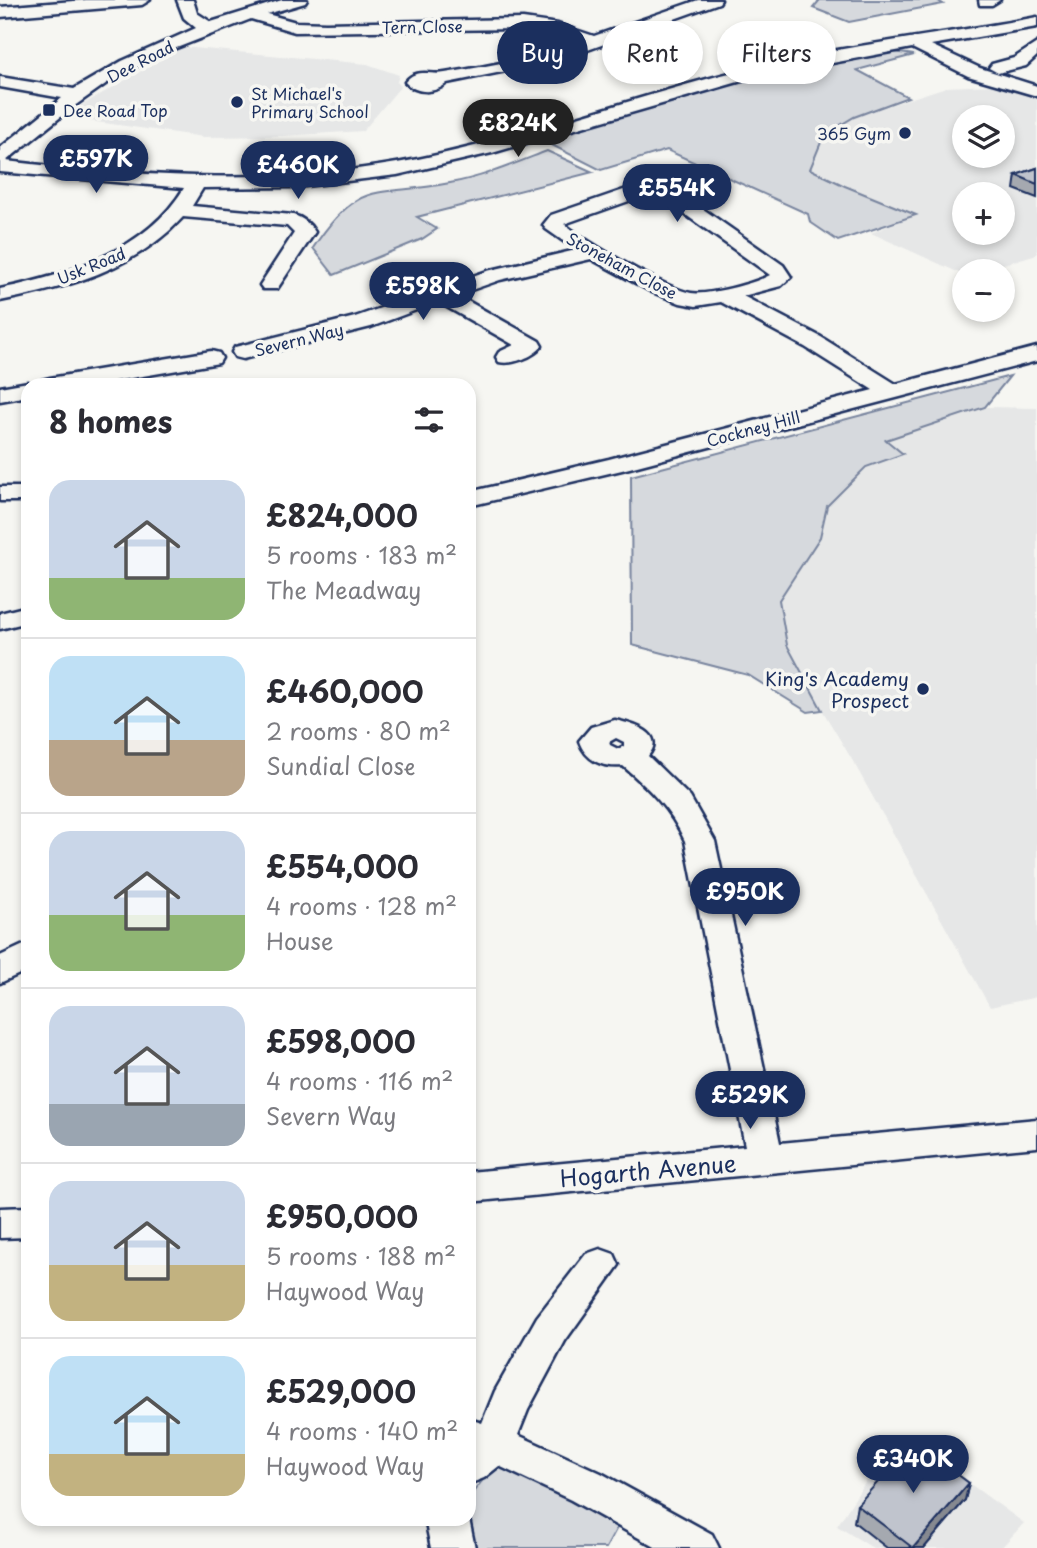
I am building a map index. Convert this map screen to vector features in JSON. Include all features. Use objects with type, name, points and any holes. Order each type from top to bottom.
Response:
[{"type":"street","points":[[0,12],[142,0]]},
{"type":"street","points":[[185,0],[186,12],[191,18],[209,28]]},
{"type":"street","name":"Dee Road","points":[[0,157],[78,95],[146,57],[209,28],[299,0]]},
{"type":"street","points":[[441,79],[551,57],[713,0]]},
{"type":"street","points":[[722,0],[729,0]]},
{"type":"street","name":"Tern Close","points":[[249,14],[295,27],[523,24],[558,29],[594,42]]},
{"type":"street","points":[[0,166],[197,183],[325,179],[394,170],[458,156],[635,103],[749,73],[1037,22]]},
{"type":"street","points":[[916,43],[965,69],[1037,91]]},
{"type":"street","points":[[998,68],[1020,62],[1037,48]]},
{"type":"street","points":[[0,82],[78,95]]},
{"type":"street","name":"Usk Road","points":[[0,295],[68,277],[113,260],[158,233],[178,211],[197,183]]},
{"type":"street","name":"Stoneham Close","points":[[641,190],[669,194],[776,269],[781,277],[774,282],[724,295],[705,300],[678,296],[595,252],[553,225],[558,219],[641,190]]},
{"type":"street","points":[[178,211],[293,221],[305,232],[270,285]]},
{"type":"street","name":"Severn Way","points":[[92,378],[211,358],[215,351],[223,348],[243,352],[330,332],[494,275],[595,252]]},
{"type":"street","points":[[439,293],[531,346],[507,357]]},
{"type":"street","points":[[724,295],[813,342],[891,391]]},
{"type":"street","name":"Cockney Hill","points":[[476,497],[613,466],[1037,354]]},
{"type":"street","points":[[0,394],[21,390]]},
{"type":"street","points":[[0,494],[21,494]]},
{"type":"street","points":[[0,621],[21,616]]},
{"type":"street","points":[[629,756],[660,781],[682,807],[700,841],[760,1138],[768,1158]]},
{"type":"street","points":[[0,971],[21,959]]},
{"type":"street","name":"Hogarth Avenue","points":[[476,1186],[1037,1133]]},
{"type":"street","points":[[0,1223],[21,1222]]},
{"type":"street","points":[[600,1265],[551,1329],[510,1404],[477,1449],[561,1474],[697,1548]]},
{"type":"street","points":[[448,1526],[453,1548]]},
{"type":"shaded area","points":[[817,0],[937,0],[943,4],[849,22],[813,8],[819,1]]},
{"type":"shaded area","name":"St Michael's Primary School","points":[[183,47],[367,64],[399,75],[397,82],[401,86],[363,131],[204,137],[61,117]]},
{"type":"shaded area","points":[[886,51],[914,55],[857,70],[908,97],[854,117],[824,135],[810,169],[916,215],[838,241],[810,222],[808,214],[667,150],[601,170],[536,137],[729,84],[836,84],[836,61]]},
{"type":"shaded area","points":[[992,85],[1037,97],[1037,254],[1015,261],[952,259],[952,270],[871,233],[915,215],[810,169],[824,135],[854,117],[946,87]]},
{"type":"shaded area","points":[[547,151],[593,172],[417,217],[437,229],[422,239],[334,275],[313,248],[329,225],[344,210],[372,194],[463,180]]},
{"type":"shaded area","points":[[1010,376],[985,407],[886,440],[903,454],[866,467],[827,506],[820,537],[779,600],[787,645],[822,710],[808,712],[748,675],[632,645],[631,476]]},
{"type":"shaded area","name":"King's Academy Prospect","points":[[985,407],[1037,408],[1037,997],[990,1007],[854,763],[797,668],[787,645],[779,600],[820,537],[827,507],[866,467],[902,454],[885,440]]},
{"type":"shaded area","points":[[901,1434],[1024,1523],[1001,1548],[873,1548],[837,1526]]},
{"type":"shaded area","points":[[498,1461],[618,1526],[606,1548],[470,1548],[470,1526],[476,1526],[476,1488]]},
{"type":"building","points":[[1037,168],[1037,184],[1016,175]]},
{"type":"building","points":[[914,1442],[969,1483],[913,1548],[857,1505]]},
{"type":"place","name":"St Michael's Primary School","points":[[237,102]]},
{"type":"place","name":"Dee Road Top","points":[[49,110]]},
{"type":"place","name":"365 Gym","points":[[905,133]]},
{"type":"place","name":"King's Academy Prospect","points":[[923,689]]}]
